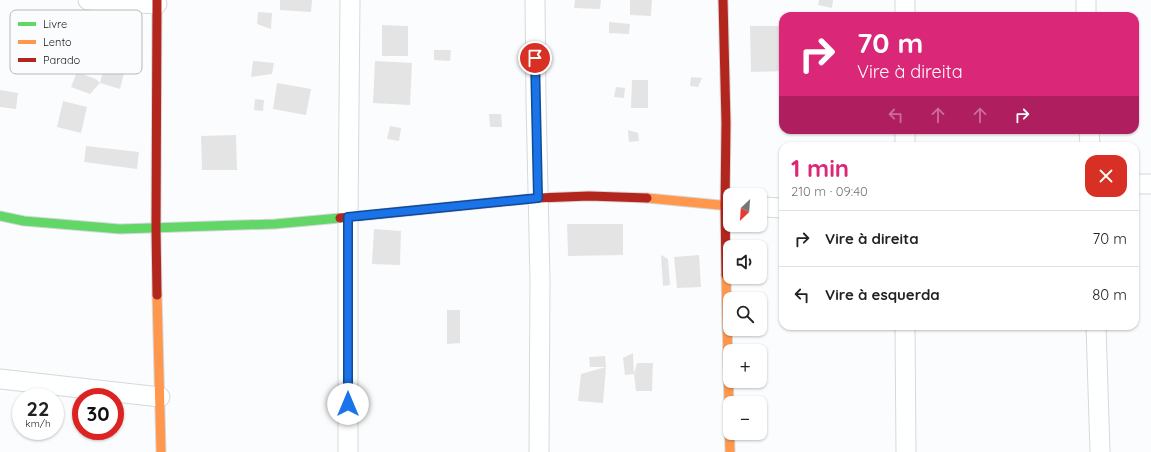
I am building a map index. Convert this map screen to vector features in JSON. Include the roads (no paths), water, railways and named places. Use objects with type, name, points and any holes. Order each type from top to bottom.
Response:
[{"type":"street","points":[[88,0],[157,2],[156,228],[161,452]]},
{"type":"street","points":[[348,452],[350,0]]},
{"type":"street","points":[[535,0],[540,280],[539,452]]},
{"type":"street","points":[[723,0],[727,188]]},
{"type":"street","points":[[905,0],[905,12]]},
{"type":"street","points":[[1086,0],[1086,12]]},
{"type":"street","points":[[1139,184],[1151,184]]},
{"type":"street","points":[[0,216],[24,221],[120,229],[204,228],[275,224],[538,198],[589,196],[664,199],[723,205]]},
{"type":"street","points":[[767,207],[779,208]]},
{"type":"street","points":[[727,232],[730,452]]},
{"type":"street","points":[[905,330],[906,452]]},
{"type":"street","points":[[1096,330],[1100,452]]},
{"type":"street","points":[[0,379],[160,397]]}]
